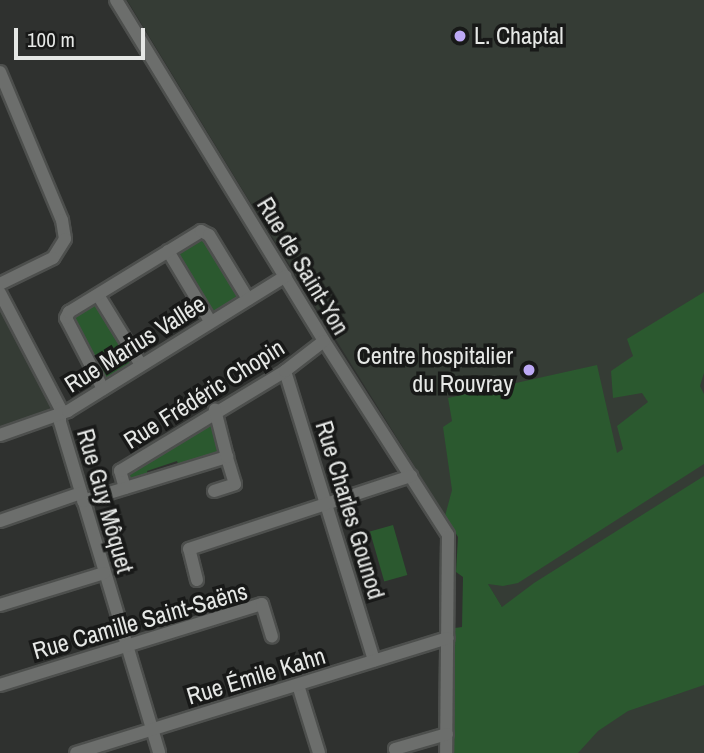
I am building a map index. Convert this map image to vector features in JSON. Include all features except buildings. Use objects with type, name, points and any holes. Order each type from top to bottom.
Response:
[{"type":"street","name":"Rue de Saint-Yon","points":[[116,0],[324,341],[449,538],[446,753]]},
{"type":"street","points":[[0,72],[62,220],[65,239],[53,258],[0,284]]},
{"type":"street","points":[[103,389],[66,318],[69,312],[201,231],[209,234],[248,299]]},
{"type":"street","points":[[168,251],[210,321]]},
{"type":"street","name":"Rue Marius Vallée","points":[[0,435],[60,414],[286,276]]},
{"type":"street","name":"Rue Guy Môquet","points":[[0,293],[53,393],[125,646],[159,753]]},
{"type":"street","points":[[98,295],[141,365]]},
{"type":"street","name":"Rue Frédéric Chopin","points":[[125,488],[120,471],[215,410],[285,370],[324,341]]},
{"type":"street","name":"Rue Charles Gounod","points":[[285,370],[374,661]]},
{"type":"street","points":[[214,491],[235,484],[215,410]]},
{"type":"street","points":[[0,521],[82,497],[125,488],[227,457]]},
{"type":"street","points":[[197,580],[189,549],[411,476]]},
{"type":"street","points":[[0,605],[104,573]]},
{"type":"street","name":"Rue Camille Saint-Saëns","points":[[0,685],[262,604],[272,637]]},
{"type":"street","name":"Rue Émile Kahn","points":[[76,753],[448,638]]},
{"type":"street","points":[[298,685],[318,753]]},
{"type":"street","points":[[397,753],[396,749],[447,734]]},
{"type":"shaded area","name":"Centre hospitalier du Rouvray","points":[[127,0],[704,0],[704,753],[453,753],[455,637],[502,607],[264,224],[263,215],[256,212]]},
{"type":"shaded area","points":[[0,305],[54,405],[45,412],[0,428]]},
{"type":"green space","points":[[202,234],[242,298],[212,316],[172,253]]},
{"type":"green space","points":[[704,292],[704,373],[700,386],[704,394],[704,464],[518,583],[503,586],[488,584],[502,607],[534,583],[704,476],[704,685],[628,711],[598,731],[578,753],[453,753],[455,628],[462,627],[463,577],[456,572],[458,537],[445,516],[452,490],[443,427],[452,421],[448,398],[597,365],[617,453],[623,449],[617,426],[648,402],[642,393],[613,398],[611,371],[633,356],[627,339]]},
{"type":"green space","points":[[97,299],[136,362],[104,382],[71,314]]},
{"type":"green space","points":[[211,419],[221,451],[219,455],[179,467],[177,461],[147,471],[148,476],[130,479],[129,472]]},
{"type":"green space","points":[[393,525],[407,575],[384,582],[370,532]]},
{"type":"place","name":"L. Chaptal","points":[[460,36]]},
{"type":"place","name":"Centre hospitalier du Rouvray","points":[[529,370]]}]
